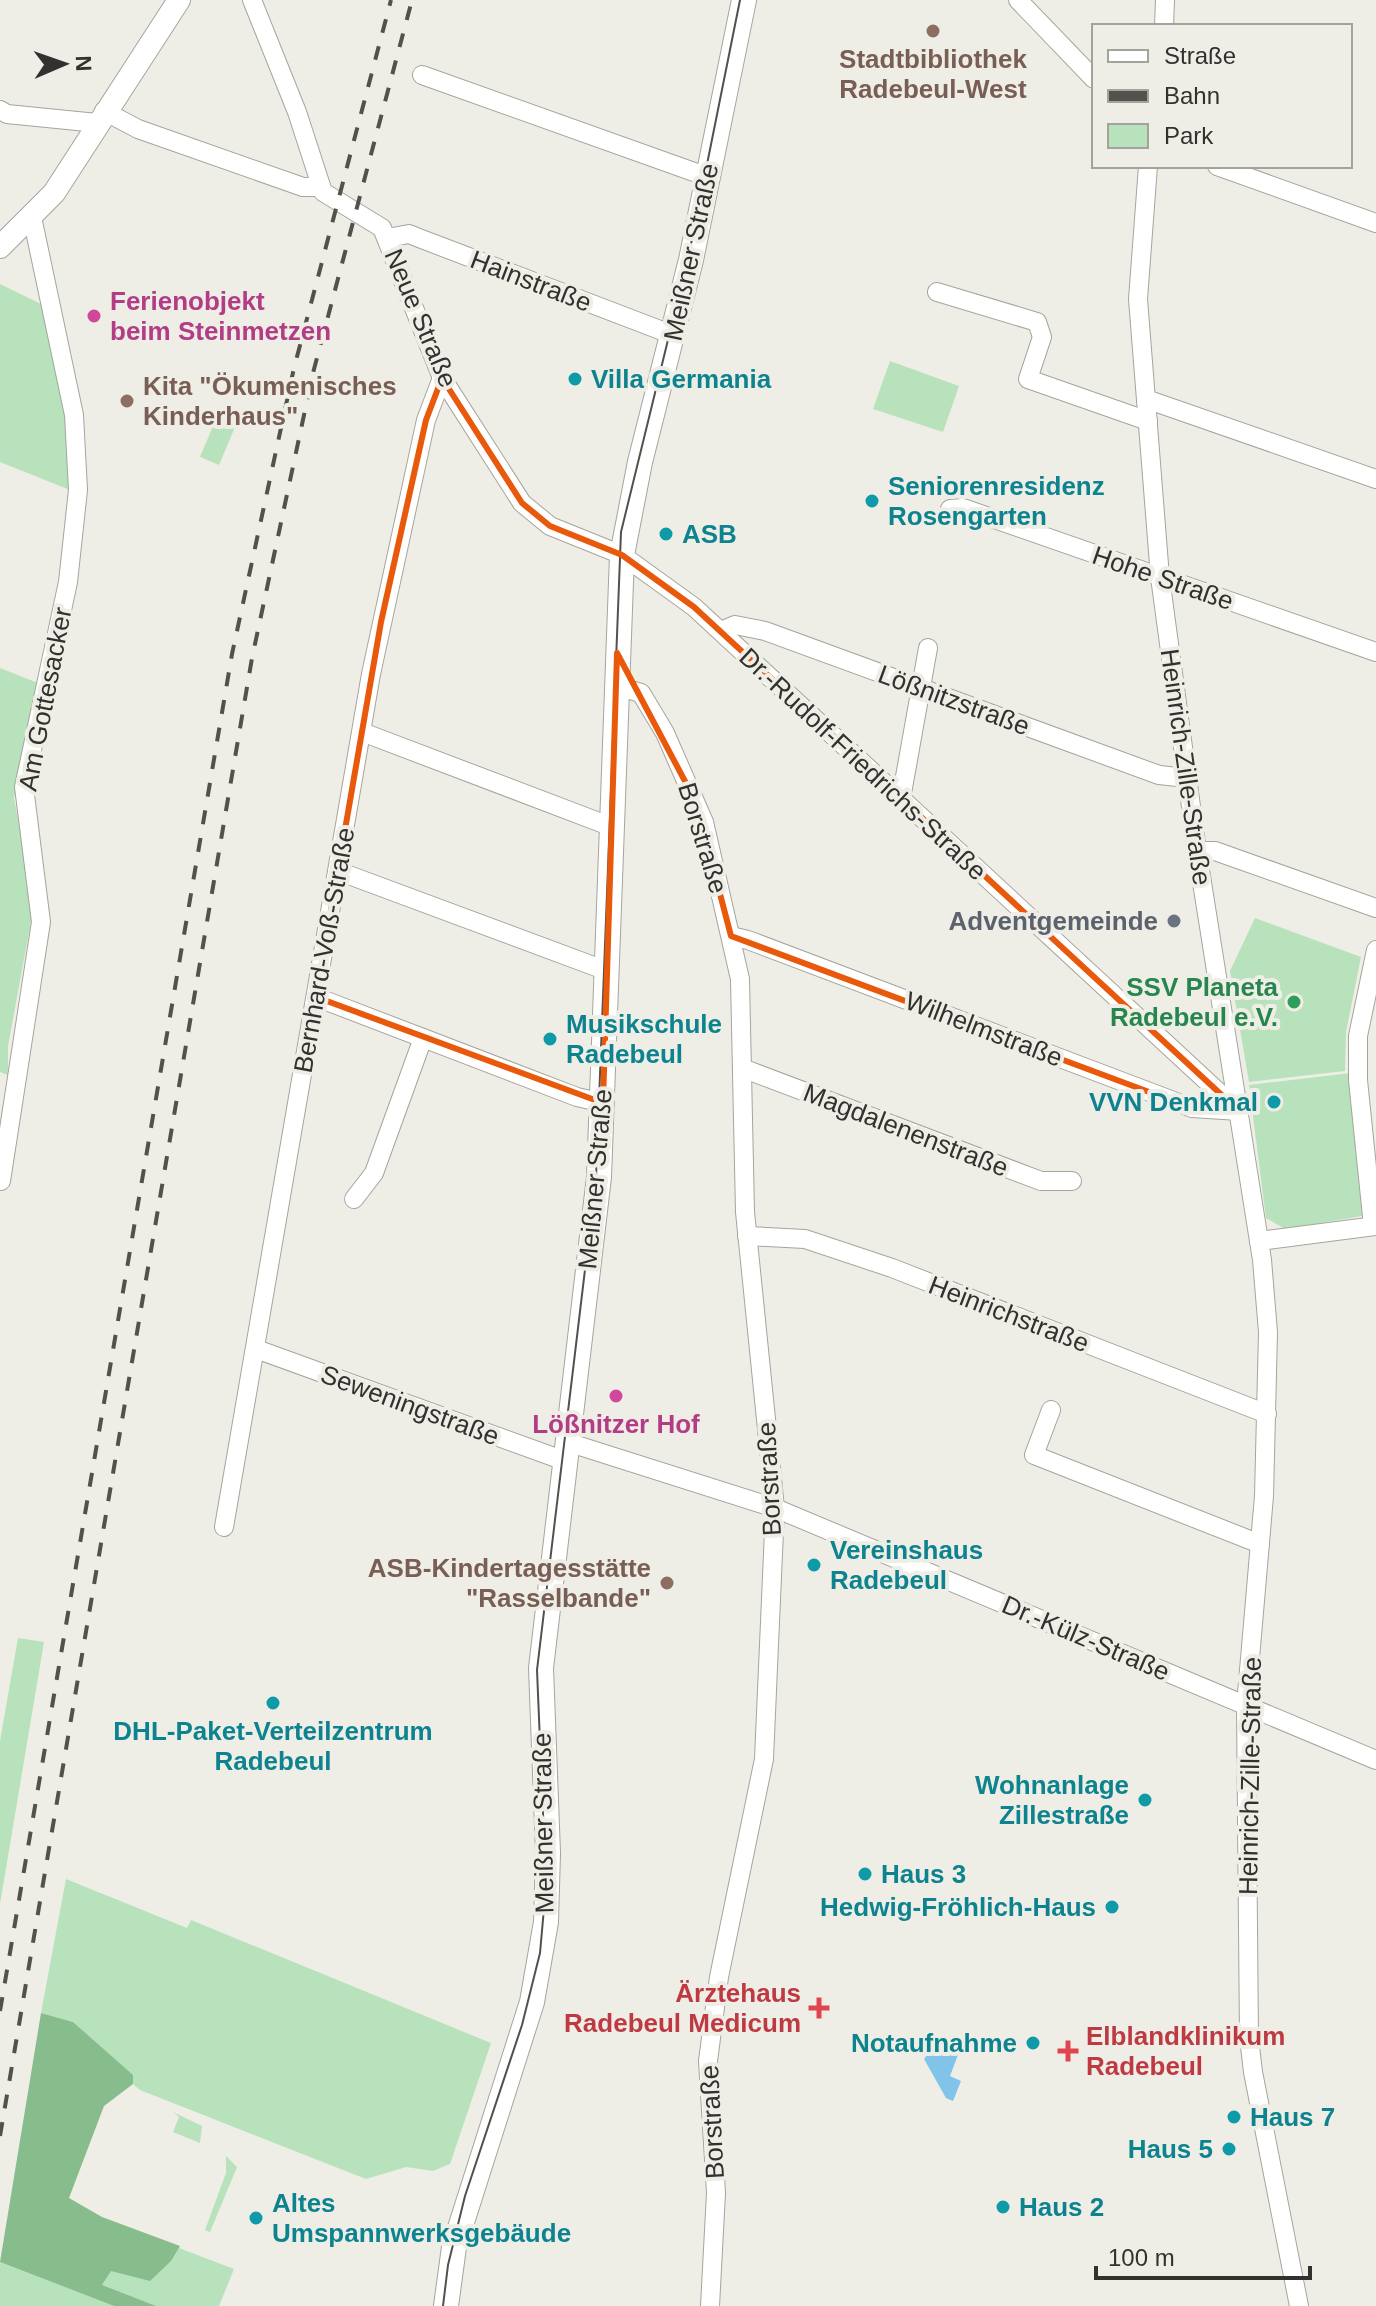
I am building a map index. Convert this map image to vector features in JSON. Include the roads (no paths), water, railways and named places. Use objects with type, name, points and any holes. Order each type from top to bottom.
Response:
[{"type":"main road","name":"Meißner Straße","points":[[446,2306],[457,2234],[532,2002],[543,1957],[549,1887],[541,1668],[597,1202],[622,555],[638,473],[708,177],[744,0]]},
{"type":"street","points":[[0,247],[32,217],[62,182],[100,117],[179,0]]},
{"type":"street","points":[[0,110],[7,114],[100,117],[303,187],[320,187],[297,112],[252,0]]},
{"type":"street","points":[[1018,0],[1092,77]]},
{"type":"street","points":[[1164,24],[1165,0]]},
{"type":"street","points":[[422,75],[708,177]]},
{"type":"street","name":"Heinrich-Zille-Straße","points":[[1148,168],[1138,299],[1160,577],[1197,851],[1259,1241],[1268,1332],[1260,1544],[1246,1705],[1249,2038],[1299,2306]]},
{"type":"street","points":[[1223,168],[1376,223]]},
{"type":"street","name":"Neue Straße","points":[[320,187],[326,195],[377,222],[387,238],[442,378],[522,503],[550,526],[622,555]]},
{"type":"street","name":"Am Gottesacker","points":[[1,1181],[41,922],[24,787],[68,582],[78,490],[74,415],[32,217]]},
{"type":"street","name":"Hainstraße","points":[[387,238],[409,234],[673,335]]},
{"type":"street","points":[[937,292],[1037,322],[1042,337],[1028,379],[1148,421]]},
{"type":"street","name":"Bernhard-Voß-Straße","points":[[224,1527],[381,622],[422,436],[433,396],[442,378]]},
{"type":"street","points":[[1146,399],[1376,479]]},
{"type":"street","name":"Hohe Straße","points":[[950,509],[963,508],[1376,652]]},
{"type":"street","name":"Dr.-Rudolf-Friedrichs-Straße","points":[[622,555],[721,631],[1239,1111]]},
{"type":"street","name":"Lößnitzstraße","points":[[721,631],[735,625],[765,631],[1159,775],[1187,778]]},
{"type":"street","points":[[901,799],[928,648]]},
{"type":"street","name":"Borstraße","points":[[616,686],[641,693],[671,747],[704,822],[731,936],[741,994],[747,1236],[775,1508],[764,1759],[719,1977],[708,2061],[716,2193],[710,2306]]},
{"type":"street","points":[[362,732],[612,827]]},
{"type":"street","points":[[1197,851],[1215,851],[1376,908]]},
{"type":"street","points":[[338,871],[607,971]]},
{"type":"street","name":"Wilhelmstraße","points":[[731,936],[1192,1108],[1239,1111]]},
{"type":"street","points":[[1259,1241],[1375,1226],[1358,1080],[1358,1036],[1376,950]]},
{"type":"street","points":[[316,997],[577,1097],[603,1103]]},
{"type":"street","points":[[354,1199],[374,1173],[423,1038]]},
{"type":"street","name":"Magdalenenstraße","points":[[742,1068],[1041,1181],[1072,1181]]},
{"type":"street","name":"Heinrichstraße","points":[[747,1236],[805,1239],[892,1268],[1267,1414]]},
{"type":"street","name":"Seweningstraße","points":[[256,1349],[566,1451]]},
{"type":"street","points":[[1051,1410],[1034,1455],[1260,1544]]},
{"type":"street","name":"Dr.-Külz-Straße","points":[[566,1451],[775,1508],[1376,1760]]},
{"type":"water","points":[[942,2035],[961,2047],[950,2076],[961,2081],[953,2101],[946,2098],[924,2059]]},
{"type":"tram line","points":[[443,2306],[448,2265],[465,2196],[522,2025],[540,1953],[546,1886],[537,1670],[596,1178],[621,532],[689,254],[740,0]]},
{"type":"railway","points":[[0,2011],[232,654],[294,368],[391,0]]},
{"type":"railway","points":[[0,2136],[252,658],[313,373],[412,0]]},
{"type":"place","name":"Stadtbibliothek Radebeul-West","points":[[933,31]]},
{"type":"place","name":"Ferienobjekt beim Steinmetzen","points":[[94,316]]},
{"type":"place","name":"Villa Germania","points":[[575,379]]},
{"type":"place","name":"Kita \"Ökumenisches Kinderhaus\"","points":[[127,401]]},
{"type":"place","name":"Seniorenresidenz Rosengarten","points":[[872,501]]},
{"type":"place","name":"ASB","points":[[666,534]]},
{"type":"place","name":"Adventgemeinde","points":[[1174,921]]},
{"type":"place","name":"SSV Planeta Radebeul e.V.","points":[[1294,1002]]},
{"type":"place","name":"Musikschule Radebeul","points":[[550,1039]]},
{"type":"place","name":"VVN Denkmal","points":[[1274,1102]]},
{"type":"place","name":"Lößnitzer Hof","points":[[616,1396]]},
{"type":"place","name":"Vereinshaus Radebeul","points":[[814,1565]]},
{"type":"place","name":"ASB-Kindertagesstätte \"Rasselbande\"","points":[[667,1583]]},
{"type":"place","name":"DHL-Paket-Verteilzentrum Radebeul","points":[[273,1703]]},
{"type":"place","name":"Wohnanlage Zillestraße","points":[[1145,1800]]},
{"type":"place","name":"Haus 3","points":[[865,1874]]},
{"type":"place","name":"Hedwig-Fröhlich-Haus","points":[[1112,1907]]},
{"type":"place","name":"Ärztehaus Radebeul Medicum","points":[[819,2008]]},
{"type":"place","name":"Notaufnahme","points":[[1033,2043]]},
{"type":"place","name":"Elblandklinikum Radebeul","points":[[1068,2051]]},
{"type":"place","name":"Haus 7","points":[[1234,2117]]},
{"type":"place","name":"Haus 5","points":[[1229,2149]]},
{"type":"place","name":"Haus 2","points":[[1003,2207]]},
{"type":"place","name":"Altes Umspannwerksgebäude","points":[[256,2218]]}]
